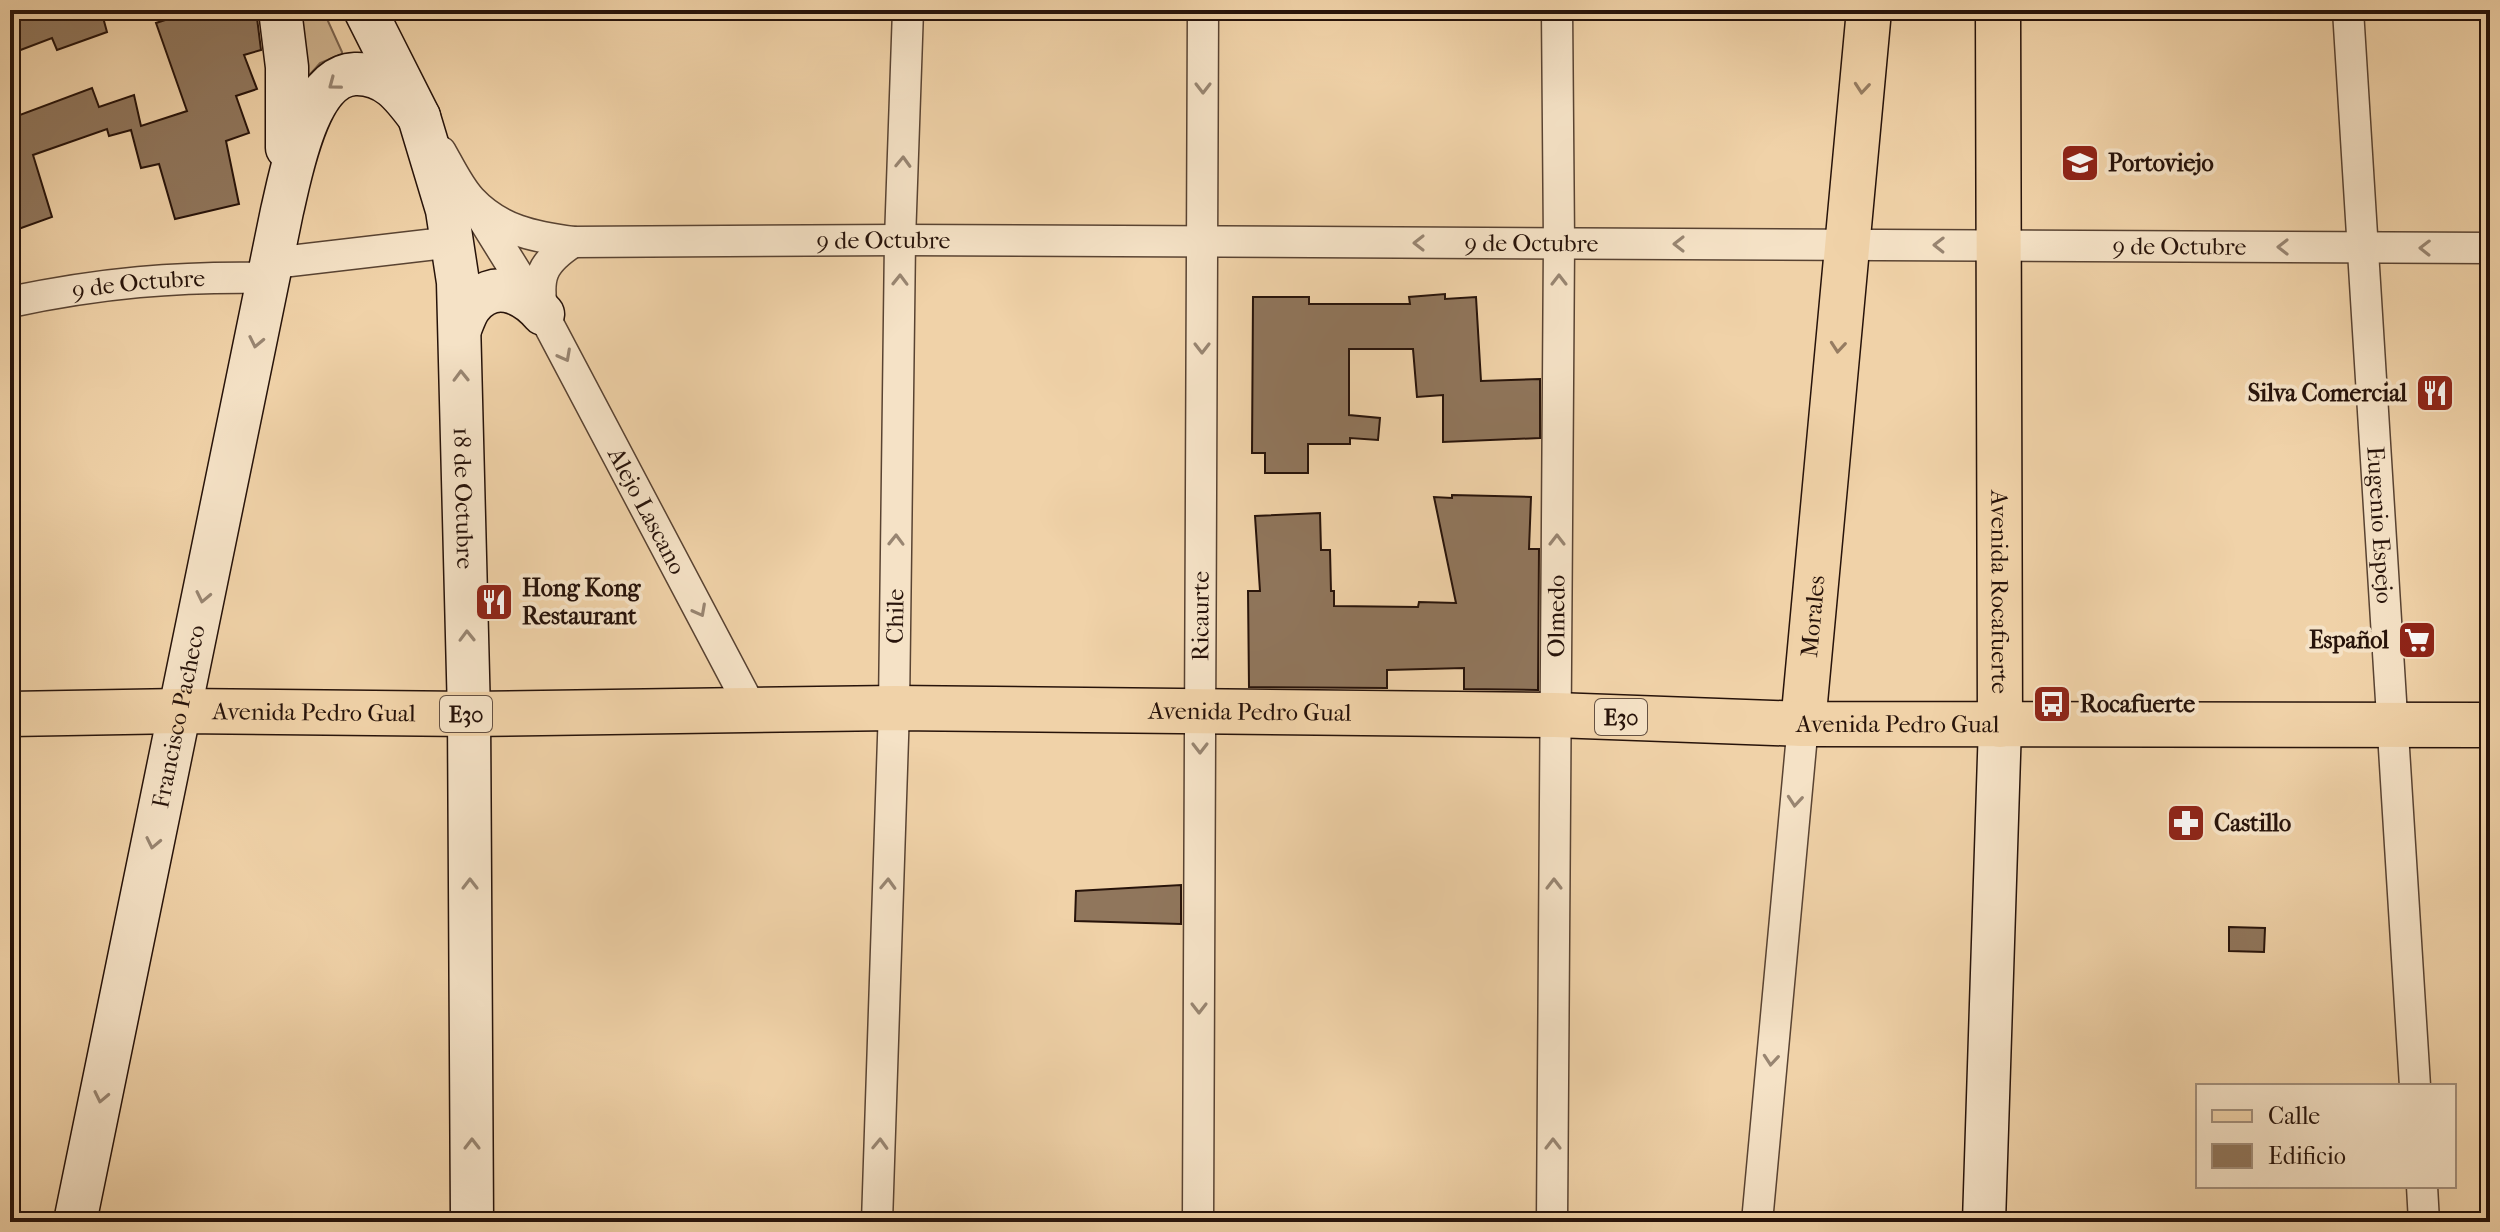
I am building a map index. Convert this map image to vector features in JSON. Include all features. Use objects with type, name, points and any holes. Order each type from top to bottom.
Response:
[{"type":"main road","points":[[280,10],[288,109],[282,211]]},
{"type":"main road","name":"Alejo Lascano","points":[[365,10],[419,117]]},
{"type":"main road","name":"Morales","points":[[1803,724],[1869,10]]},
{"type":"main road","name":"Avenida Rocafuerte","points":[[1984,1222],[2000,725],[1998,10]]},
{"type":"main road","points":[[282,211],[313,107],[333,82],[348,74],[378,76],[400,92],[419,117]]},
{"type":"main road","name":"18 de Octubre","points":[[419,117],[438,176],[453,242],[458,282],[469,714],[472,1222]]},
{"type":"main road","name":"Francisco Pacheco","points":[[75,1222],[282,211]]},
{"type":"main road","points":[[460,329],[470,307],[491,291],[519,293],[532,301],[543,314]]},
{"type":"main road","name":"Avenida Pedro Gual","points":[[10,714],[180,711],[469,714],[894,708],[1555,715],[1803,724],[2490,725]]},
{"type":"street","name":"Chile","points":[[877,1222],[894,708],[900,240],[908,10]]},
{"type":"street","name":"Ricaurte","points":[[1198,1222],[1203,10]]},
{"type":"street","name":"Olmedo","points":[[1552,1222],[1559,243],[1557,10]]},
{"type":"street","name":"Eugenio Espejo","points":[[2348,10],[2415,1084]]},
{"type":"street","name":"Alejo Lascano","points":[[419,117],[543,314],[751,708]]},
{"type":"street","name":"Alejo Lascano","points":[[470,199],[495,220],[515,231],[573,242]]},
{"type":"street","name":"9 de Octubre","points":[[573,242],[900,240],[2490,248]]},
{"type":"street","name":"9 de Octubre","points":[[10,302],[110,283],[214,277],[453,242]]},
{"type":"street","name":"Alejo Lascano","points":[[543,314],[539,291],[542,272],[552,255],[573,242]]},
{"type":"street","name":"Morales","points":[[1757,1222],[1803,724]]},
{"type":"street","points":[[2422,1188],[2424,1222]]},
{"type":"shaded area","points":[[293,10],[323,10],[342,52],[320,63],[305,80]]},
{"type":"building","points":[[10,10],[101,10],[107,32],[57,50],[52,38],[10,54]]},
{"type":"building","points":[[196,10],[256,10],[261,50],[244,55],[257,89],[236,96],[249,133],[226,141],[239,204],[175,219],[159,164],[141,168],[131,130],[109,136],[107,129],[33,155],[52,217],[10,232],[10,101],[15,100],[20,115],[92,88],[99,107],[134,95],[141,126],[187,111],[156,23]]},
{"type":"building","points":[[1445,294],[1445,299],[1476,297],[1481,381],[1540,379],[1540,438],[1443,442],[1443,395],[1417,397],[1413,349],[1349,349],[1349,415],[1380,418],[1378,440],[1350,438],[1350,444],[1308,444],[1308,473],[1265,473],[1265,453],[1252,453],[1253,297],[1309,297],[1309,304],[1410,304],[1409,297]]},
{"type":"building","points":[[1452,495],[1531,497],[1529,549],[1539,549],[1538,690],[1464,689],[1464,668],[1387,670],[1387,688],[1249,687],[1248,591],[1260,591],[1255,516],[1320,513],[1321,550],[1330,550],[1334,606],[1418,607],[1419,602],[1456,603],[1434,497],[1452,498]]},
{"type":"building","points":[[1181,885],[1181,924],[1075,921],[1076,891]]},
{"type":"building","points":[[2229,927],[2265,928],[2264,952],[2229,951]]},
{"type":"place","name":"Portoviejo","points":[[2080,163]]},
{"type":"place","name":"Silva Comercial","points":[[2435,393]]},
{"type":"place","name":"Hong Kong Restaurant","points":[[494,602]]},
{"type":"place","name":"Español","points":[[2417,640]]},
{"type":"place","name":"Rocafuerte","points":[[2052,704]]},
{"type":"place","name":"Castillo","points":[[2186,823]]}]
